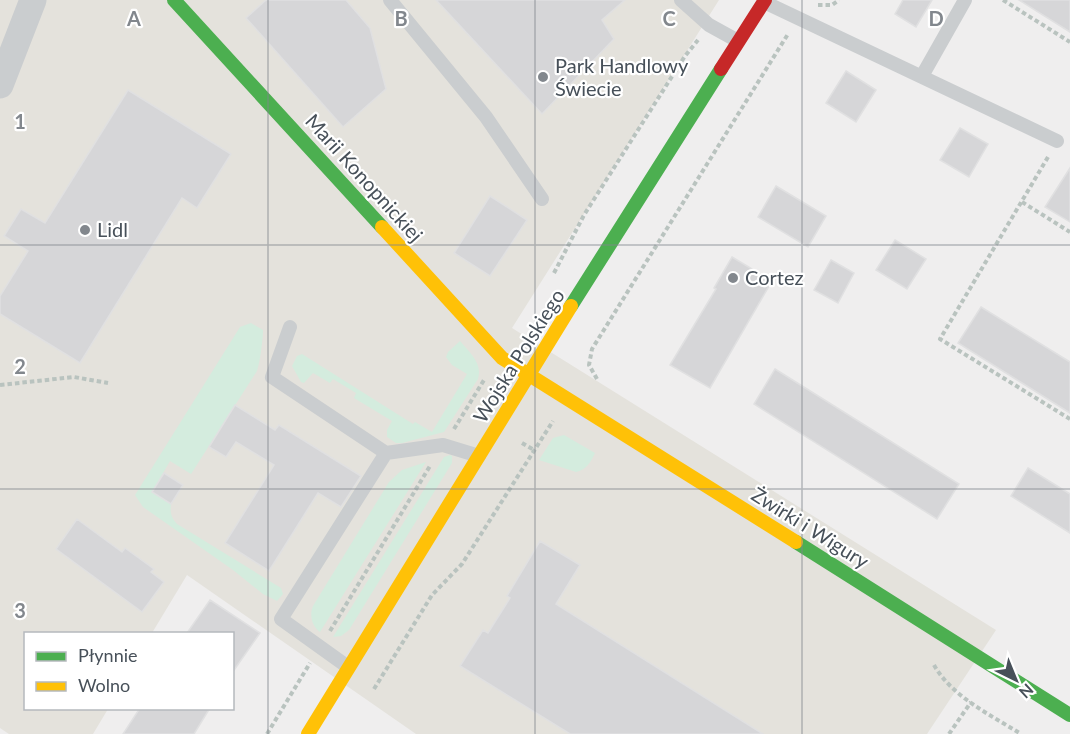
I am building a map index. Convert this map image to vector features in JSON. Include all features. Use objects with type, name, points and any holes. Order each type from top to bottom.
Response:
[{"type":"street","points":[[0,85],[33,0]]},
{"type":"street","name":"Marii Konopnickiej","points":[[174,0],[502,358],[529,376]]},
{"type":"street","name":"Wojska Polskiego","points":[[308,734],[479,456],[765,1]]},
{"type":"street","name":"Żwirki i Wigury","points":[[529,376],[592,413],[1070,715]]},
{"type":"lane","points":[[390,0],[486,117],[542,199]]},
{"type":"lane","points":[[681,0],[710,25],[738,41]]},
{"type":"lane","points":[[922,76],[965,0]]},
{"type":"lane","points":[[765,1],[798,19],[1057,141]]},
{"type":"lane","points":[[290,327],[272,377],[386,453],[443,445],[479,456]]},
{"type":"lane","points":[[348,668],[281,619],[386,453]]},
{"type":"path","points":[[599,382],[589,365],[592,349],[807,4],[832,5],[839,0]]},
{"type":"path","points":[[1003,0],[1070,42]]},
{"type":"path","points":[[549,282],[590,206],[685,56],[710,25]]},
{"type":"path","points":[[1057,141],[940,339],[1070,419]]},
{"type":"path","points":[[1022,202],[1070,232]]},
{"type":"path","points":[[0,385],[74,377],[108,383]]},
{"type":"path","points":[[369,696],[432,595],[462,564],[549,428]]},
{"type":"path","points":[[519,440],[534,450]]},
{"type":"path","points":[[942,679],[971,702],[1021,734]]},
{"type":"path","points":[[949,734],[971,702]]},
{"type":"shaded area","points":[[0,0],[719,0],[512,328],[996,630],[927,734],[416,734],[187,575],[153,632],[24,632],[24,710],[107,710],[93,734],[9,734],[0,728]]},
{"type":"green space","points":[[251,323],[263,330],[257,371],[191,474],[170,461],[152,492],[171,504],[171,515],[177,524],[281,588],[283,594],[277,601],[263,594],[233,570],[143,507],[135,495],[240,327]]},
{"type":"green space","points":[[460,341],[477,363],[478,379],[444,432],[402,443],[396,443],[387,437],[387,430],[392,421],[354,398],[356,393],[333,379],[330,383],[313,373],[304,383],[301,382],[292,366],[297,356],[302,354],[413,424],[415,422],[432,432],[467,374],[452,365],[446,357]]},
{"type":"green space","points":[[564,435],[595,453],[588,465],[580,471],[576,472],[539,460],[553,438]]},
{"type":"green space","points":[[450,455],[452,463],[349,630],[341,636],[333,637],[444,457]]},
{"type":"green space","points":[[426,462],[320,632],[312,620],[313,606],[389,482],[402,470]]},
{"type":"building","points":[[266,0],[346,0],[370,28],[386,89],[343,127],[246,18]]},
{"type":"building","name":"Park Handlowy Świecie","points":[[436,0],[625,0],[602,20],[614,39],[542,114]]},
{"type":"building","points":[[903,0],[932,0],[916,27],[895,14]]},
{"type":"building","points":[[1019,0],[1070,0],[1070,32]]},
{"type":"building","points":[[846,71],[876,90],[856,122],[826,103]]},
{"type":"building","name":"Lidl","points":[[128,90],[231,154],[197,208],[182,198],[80,363],[0,314],[0,296],[28,251],[4,236],[21,209],[45,223]]},
{"type":"building","points":[[960,128],[988,144],[969,177],[940,160]]},
{"type":"building","points":[[1070,168],[1070,222],[1045,207]]},
{"type":"building","points":[[776,186],[826,216],[808,247],[758,217]]},
{"type":"building","points":[[490,196],[527,220],[490,276],[454,253]]},
{"type":"building","points":[[895,240],[926,259],[907,289],[876,270]]},
{"type":"building","points":[[732,257],[772,281],[710,388],[670,365],[716,289],[714,288]]},
{"type":"building","points":[[831,260],[854,273],[838,303],[814,290]]},
{"type":"building","points":[[981,307],[1070,362],[1070,413],[958,343]]},
{"type":"building","points":[[775,369],[959,484],[937,519],[754,404]]},
{"type":"building","points":[[235,405],[275,430],[279,425],[361,476],[341,507],[318,493],[269,571],[225,543],[274,465],[236,442],[226,457],[209,447]]},
{"type":"building","points":[[1028,468],[1070,494],[1070,533],[1011,496]]},
{"type":"building","points":[[164,473],[183,485],[171,504],[152,492]]},
{"type":"building","points":[[77,519],[122,552],[125,548],[154,569],[151,572],[164,582],[142,612],[56,549]]},
{"type":"building","points":[[540,541],[580,565],[556,604],[763,734],[570,734],[460,666],[483,630],[488,633],[510,598],[507,596]]},
{"type":"building","points":[[210,600],[260,633],[234,670],[234,632],[188,632]]},
{"type":"building","points":[[139,710],[209,710],[194,734],[123,734]]},
{"type":"traffic: fast","points":[[174,0],[382,227]]},
{"type":"traffic: fast","points":[[571,306],[721,69]]},
{"type":"traffic: fast","points":[[796,542],[1070,715]]},
{"type":"traffic: slow","points":[[382,227],[502,358],[796,542]]},
{"type":"traffic: slow","points":[[308,734],[571,306]]},
{"type":"traffic: jam","points":[[721,69],[765,0]]},
{"type":"place","name":"Park Handlowy Świecie","points":[[543,77]]},
{"type":"place","name":"Lidl","points":[[85,230]]},
{"type":"place","name":"Cortez","points":[[733,278]]}]
